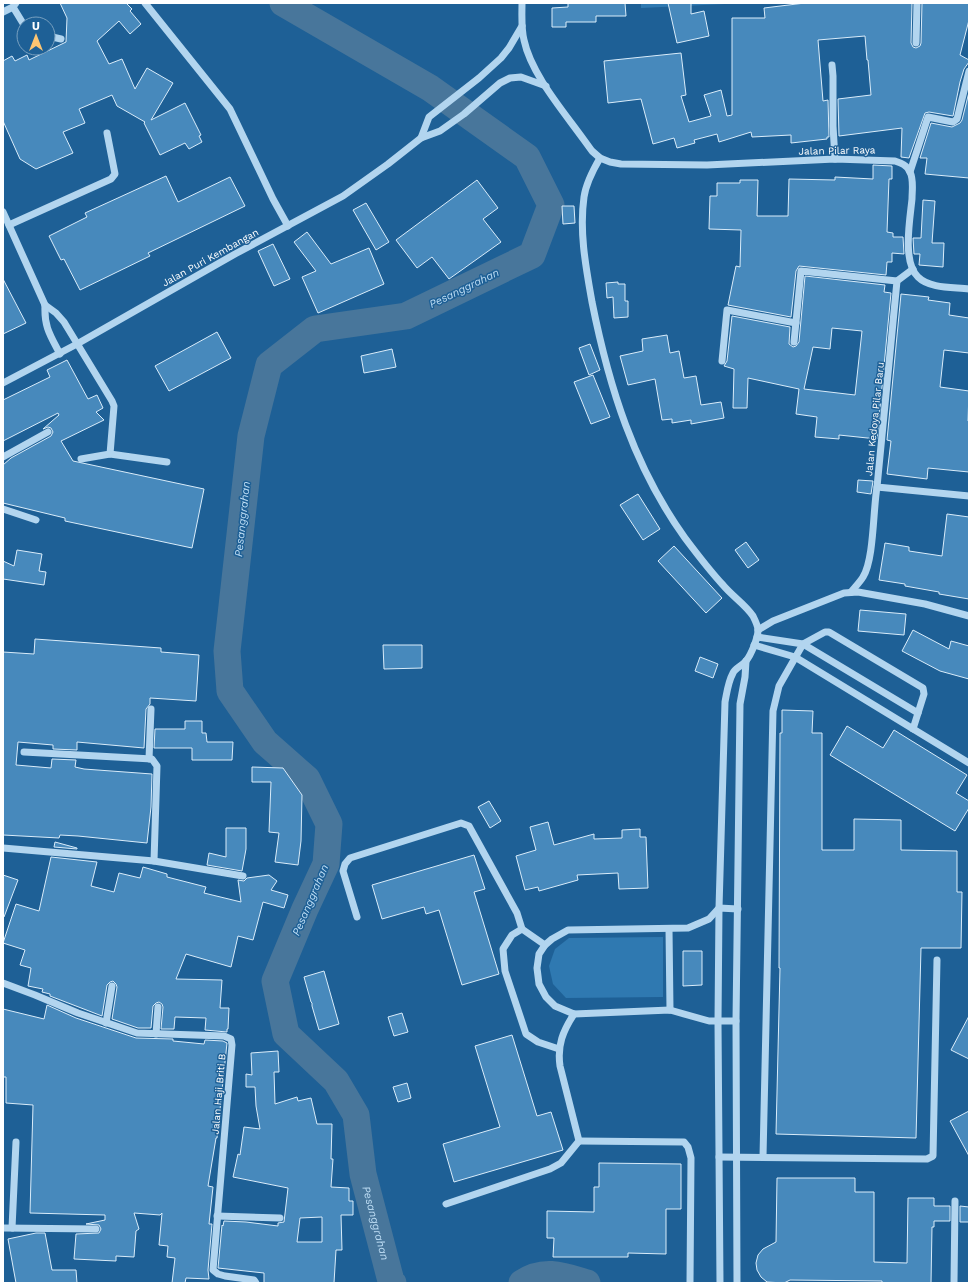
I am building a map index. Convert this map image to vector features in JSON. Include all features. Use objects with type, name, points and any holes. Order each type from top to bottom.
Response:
[{"type":"street","points":[[145,3],[230,109],[273,199],[288,226]]},
{"type":"street","points":[[522,3],[522,26],[524,41],[535,69],[592,151],[600,158],[592,171],[584,196],[582,216],[584,250],[599,335],[613,390],[634,448],[663,505],[685,538],[723,585],[753,615],[757,633],[754,645],[746,661],[745,677],[740,704],[736,1021],[737,1283]]},
{"type":"street","points":[[916,43],[917,3]]},
{"type":"street","points":[[3,12],[14,5],[20,16]]},
{"type":"street","name":"Jalan Puri Kembangan","points":[[421,138],[430,117],[492,67],[509,48],[522,26]]},
{"type":"street","points":[[56,38],[61,39]]},
{"type":"street","points":[[832,65],[832,126],[834,159]]},
{"type":"street","points":[[969,71],[957,119],[953,122],[928,117],[910,172],[912,185],[909,255],[912,269],[919,278],[931,284],[969,289]]},
{"type":"street","name":"Jalan Puri Kembangan","points":[[3,383],[60,354],[349,192],[421,138],[440,131],[464,114],[500,83],[510,78],[521,77],[546,86]]},
{"type":"street","points":[[9,225],[111,179],[115,174],[107,134]]},
{"type":"street","name":"Jalan Pilar Raya","points":[[600,158],[610,162],[638,165],[707,165],[834,159],[895,161],[904,164],[910,172]]},
{"type":"street","points":[[3,212],[45,305],[45,319],[48,330],[60,354]]},
{"type":"street","points":[[794,342],[801,271],[897,281],[912,269]]},
{"type":"street","name":"Jalan Kedoya Pilar Baru","points":[[897,281],[877,487],[969,496]]},
{"type":"street","points":[[45,305],[56,313],[64,322],[114,406],[110,454]]},
{"type":"street","points":[[722,361],[727,310],[796,323]]},
{"type":"street","points":[[3,457],[48,432]]},
{"type":"street","points":[[81,459],[110,454],[167,462]]},
{"type":"street","points":[[851,592],[864,576],[869,559],[877,487]]},
{"type":"street","points":[[3,509],[36,520]]},
{"type":"street","points":[[757,633],[772,621],[844,593],[851,592],[926,604],[969,616]]},
{"type":"street","points":[[763,1157],[773,711],[780,686],[803,644],[825,632],[829,632],[923,688],[924,694],[912,729]]},
{"type":"street","points":[[757,633],[803,644],[918,712]]},
{"type":"street","points":[[754,645],[795,657],[969,763]]},
{"type":"street","points":[[720,1283],[718,1022],[719,908],[725,702],[728,685],[733,671],[746,661]]},
{"type":"street","points":[[149,759],[151,709]]},
{"type":"street","points":[[24,752],[152,759],[157,766],[154,861]]},
{"type":"street","points":[[357,917],[342,871],[350,858],[461,823],[469,826],[517,913],[522,929],[545,945]]},
{"type":"street","points":[[3,848],[154,861],[243,876]]},
{"type":"street","points":[[719,908],[738,909]]},
{"type":"street","points":[[719,908],[710,919],[688,928],[568,930],[552,939],[545,945],[539,954],[537,968],[539,984],[546,997],[555,1006],[574,1014],[670,1010],[709,1021],[736,1021]]},
{"type":"street","points":[[522,929],[512,935],[503,949],[505,971],[526,1034],[538,1042],[559,1049]]},
{"type":"street","points":[[669,929],[670,1010]]},
{"type":"street","points":[[719,1157],[928,1159],[933,1156],[937,960]]},
{"type":"street","name":"Jalan Haji Briti B","points":[[3,983],[35,994],[78,1013],[137,1033],[224,1036],[231,1039],[232,1045],[217,1216],[214,1270],[218,1274],[254,1280],[256,1283]]},
{"type":"street","points":[[106,1023],[112,986]]},
{"type":"street","points":[[156,1034],[158,1007]]},
{"type":"street","points":[[574,1014],[564,1031],[558,1054],[579,1141]]},
{"type":"street","points":[[446,1204],[550,1169],[561,1163],[579,1141]]},
{"type":"street","points":[[579,1141],[684,1142],[688,1147],[691,1158],[690,1283]]},
{"type":"street","points":[[12,1228],[16,1142]]},
{"type":"street","points":[[954,1283],[955,1201]]},
{"type":"street","points":[[217,1216],[280,1218]]},
{"type":"street","points":[[3,1228],[96,1229]]},
{"type":"shaded area","points":[[641,3],[746,3],[641,8]]},
{"type":"shaded area","points":[[663,937],[663,997],[566,998],[553,984],[549,966],[555,949],[569,938]]},
{"type":"building","points":[[60,3],[126,3],[132,9],[130,11],[141,24],[130,34],[119,21],[97,41],[109,64],[122,59],[135,89],[147,68],[173,83],[151,120],[185,103],[201,135],[199,136],[202,142],[189,149],[185,143],[160,155],[144,123],[145,122],[117,106],[112,95],[79,109],[85,123],[63,132],[73,153],[36,169],[20,159],[3,121],[3,61],[12,56],[15,61],[25,56],[27,56],[29,60],[37,56],[56,56],[56,47],[66,42],[67,18]]},
{"type":"building","points":[[568,3],[625,3],[626,16],[596,16],[596,22],[566,22],[566,27],[552,27],[552,8],[568,7]]},
{"type":"building","points":[[668,3],[691,3],[691,14],[704,11],[709,36],[677,43]]},
{"type":"building","points":[[805,3],[912,3],[911,43],[913,47],[916,48],[920,46],[921,43],[922,3],[969,3],[969,20],[960,55],[969,60],[969,62],[964,69],[960,82],[953,116],[929,112],[925,113],[909,158],[901,157],[902,128],[839,136],[838,99],[871,95],[865,36],[818,40],[823,101],[828,100],[829,137],[827,137],[827,139],[791,143],[791,135],[752,137],[751,132],[719,142],[717,134],[694,140],[695,143],[677,148],[674,138],[653,144],[641,99],[608,103],[604,61],[681,53],[686,95],[681,96],[689,122],[711,116],[704,95],[721,90],[727,116],[732,115],[732,18],[765,18],[764,8]]},
{"type":"building","points":[[969,92],[969,178],[925,174],[927,158],[920,158],[931,123],[952,127],[960,123]]},
{"type":"building","points":[[873,165],[892,166],[892,179],[889,179],[887,232],[893,233],[893,237],[903,237],[904,254],[892,253],[892,262],[887,262],[886,275],[799,266],[796,271],[791,317],[728,305],[736,266],[740,267],[741,230],[709,229],[710,196],[717,196],[717,183],[740,183],[740,180],[758,180],[757,216],[788,216],[789,179],[835,180],[835,177],[873,179]]},
{"type":"building","points":[[166,176],[178,202],[230,177],[245,206],[148,253],[150,256],[80,290],[64,259],[61,260],[49,236],[87,217],[85,213]]},
{"type":"building","points":[[477,180],[498,208],[483,219],[501,242],[449,279],[432,257],[417,268],[396,240]]},
{"type":"building","points":[[923,200],[935,201],[932,243],[944,243],[943,267],[919,265],[920,254],[914,254],[913,238],[921,238]]},
{"type":"building","points":[[366,203],[389,242],[376,250],[353,210]]},
{"type":"building","points":[[562,206],[574,206],[575,223],[563,224]]},
{"type":"building","points":[[307,232],[331,264],[369,248],[384,284],[318,313],[302,277],[316,271],[294,242]]},
{"type":"building","points":[[273,244],[290,279],[274,286],[258,251]]},
{"type":"building","points":[[805,276],[885,285],[884,292],[891,293],[877,439],[839,435],[839,439],[815,437],[817,417],[796,414],[799,389],[748,378],[747,408],[733,408],[734,369],[724,366],[727,361],[732,316],[790,327],[789,344],[793,347],[799,342]],"holes":[[[832,328],[862,331],[855,395],[804,389],[813,347],[830,349]]]},
{"type":"building","points":[[3,279],[26,323],[3,334]]},
{"type":"building","points":[[618,282],[618,284],[625,284],[625,301],[628,301],[628,317],[614,318],[613,297],[607,298],[606,283]]},
{"type":"building","points":[[901,294],[929,297],[928,300],[950,303],[949,315],[969,318],[969,353],[944,350],[940,387],[969,391],[969,472],[928,468],[927,479],[887,474],[891,441],[887,440]]},
{"type":"building","points":[[217,332],[231,358],[169,391],[155,366]]},
{"type":"building","points":[[667,335],[670,353],[679,351],[684,378],[696,376],[701,405],[721,402],[724,418],[691,424],[691,420],[672,423],[672,419],[662,420],[655,379],[628,385],[620,356],[643,351],[642,339]]},
{"type":"building","points":[[590,344],[600,370],[589,375],[579,348]]},
{"type":"building","points":[[392,349],[396,367],[364,373],[361,356]]},
{"type":"building","points":[[67,360],[88,399],[97,395],[103,408],[96,412],[104,420],[61,441],[73,461],[204,489],[192,548],[65,521],[65,518],[3,503],[3,465],[11,458],[51,436],[53,432],[51,428],[48,427],[43,429],[59,415],[58,413],[3,441],[3,400],[50,377],[47,370]]},
{"type":"building","points":[[593,375],[610,417],[591,424],[574,382]]},
{"type":"building","points":[[858,480],[873,481],[871,494],[857,492]]},
{"type":"building","points":[[638,494],[660,529],[643,540],[620,505]]},
{"type":"building","points":[[947,514],[969,517],[969,599],[939,594],[939,592],[905,586],[905,584],[879,580],[885,543],[909,547],[909,551],[942,556]]},
{"type":"building","points":[[746,542],[759,560],[748,568],[735,550]]},
{"type":"building","points":[[674,546],[722,598],[706,613],[658,561]]},
{"type":"building","points":[[17,550],[42,554],[39,571],[46,572],[44,585],[3,579],[3,561],[14,566]]},
{"type":"building","points":[[860,610],[906,614],[904,635],[858,631]]},
{"type":"building","points":[[913,630],[949,649],[951,641],[969,646],[969,679],[940,671],[902,651]]},
{"type":"building","points":[[35,639],[161,648],[161,652],[199,655],[196,701],[150,698],[150,704],[146,709],[144,748],[77,742],[77,750],[53,749],[53,745],[18,742],[16,765],[51,768],[52,759],[76,760],[75,767],[84,769],[152,774],[151,807],[147,843],[60,835],[59,838],[3,835],[3,652],[34,654]]},
{"type":"building","points":[[383,645],[422,645],[422,668],[384,669]]},
{"type":"building","points":[[700,657],[718,664],[713,678],[695,671]]},
{"type":"building","points":[[782,710],[813,711],[812,733],[822,733],[822,850],[854,850],[854,819],[901,820],[901,850],[957,851],[957,892],[962,892],[961,948],[921,948],[916,1138],[776,1134],[780,968],[780,733],[782,733]]},
{"type":"building","points":[[185,721],[202,721],[202,733],[206,733],[207,742],[233,742],[232,760],[192,760],[192,748],[154,748],[155,729],[185,729]]},
{"type":"building","points":[[847,726],[883,748],[894,730],[967,775],[956,793],[969,801],[969,808],[955,831],[830,755]]},
{"type":"building","points":[[252,767],[283,768],[302,795],[301,841],[298,865],[275,862],[279,833],[269,832],[271,782],[252,782]]},
{"type":"building","points":[[489,801],[501,821],[490,828],[478,807]]},
{"type":"building","points":[[548,822],[554,845],[594,834],[594,839],[622,838],[622,830],[640,829],[640,837],[646,837],[648,888],[619,889],[618,873],[577,875],[578,880],[539,891],[538,887],[525,890],[516,856],[536,850],[530,827]]},
{"type":"building","points":[[226,828],[246,828],[246,849],[242,871],[207,865],[209,853],[226,857]]},
{"type":"building","points":[[55,842],[77,848],[77,849],[54,847]]},
{"type":"building","points":[[474,855],[485,889],[474,892],[499,974],[462,985],[439,910],[426,914],[424,907],[382,919],[372,885]]},
{"type":"building","points":[[51,857],[97,862],[91,886],[114,892],[119,873],[140,878],[143,867],[167,874],[167,877],[206,887],[204,893],[241,902],[238,880],[244,881],[247,878],[269,875],[277,881],[271,890],[288,895],[284,908],[263,902],[253,940],[238,936],[231,967],[186,954],[176,979],[222,980],[220,1008],[229,1008],[227,1032],[205,1030],[206,1018],[175,1017],[174,1029],[161,1029],[163,1007],[159,1002],[153,1006],[151,1028],[138,1028],[112,1019],[117,987],[113,981],[107,985],[102,1016],[50,996],[50,994],[42,992],[43,989],[28,986],[31,968],[20,965],[25,950],[3,943],[16,904],[39,911]]},
{"type":"building","points":[[3,875],[18,880],[4,917],[3,916]]},
{"type":"building","points":[[683,951],[702,951],[702,985],[683,986]]},
{"type":"building","points":[[324,971],[339,1024],[319,1030],[304,977]]},
{"type":"building","points":[[47,1005],[76,1018],[136,1038],[173,1039],[173,1041],[204,1044],[205,1040],[223,1041],[227,1043],[217,1138],[208,1186],[213,1187],[209,1224],[212,1224],[208,1270],[209,1279],[186,1278],[185,1283],[172,1283],[175,1258],[167,1257],[168,1246],[159,1245],[162,1213],[160,1215],[134,1213],[139,1229],[136,1231],[134,1257],[116,1256],[116,1261],[74,1259],[76,1234],[99,1233],[101,1229],[99,1225],[86,1224],[105,1220],[105,1215],[30,1213],[33,1105],[6,1103],[6,1077],[3,1077],[3,1009],[44,1019]]},
{"type":"building","points":[[402,1013],[408,1032],[394,1036],[388,1017]]},
{"type":"building","points":[[969,1016],[969,1059],[951,1050]]},
{"type":"building","points":[[512,1035],[537,1116],[551,1112],[563,1150],[454,1182],[443,1144],[500,1127],[475,1046]]},
{"type":"building","points":[[278,1051],[279,1072],[274,1072],[275,1104],[297,1097],[298,1101],[311,1098],[317,1124],[332,1124],[331,1159],[333,1159],[331,1187],[349,1188],[349,1201],[353,1201],[353,1215],[341,1215],[342,1250],[336,1250],[334,1283],[264,1283],[264,1273],[218,1268],[222,1225],[223,1226],[224,1221],[278,1226],[278,1223],[284,1222],[288,1188],[233,1177],[238,1154],[240,1155],[244,1127],[260,1129],[256,1106],[255,1087],[246,1087],[246,1074],[252,1075],[251,1053]],"holes":[[[322,1217],[322,1242],[297,1242],[300,1218]]]},
{"type":"building","points":[[407,1083],[411,1098],[398,1102],[393,1087]]},
{"type":"building","points":[[969,1111],[969,1156],[950,1121]]},
{"type":"building","points":[[599,1163],[681,1164],[681,1209],[666,1209],[666,1254],[628,1253],[628,1257],[553,1257],[554,1238],[547,1238],[547,1211],[594,1212],[594,1187],[599,1187]]},
{"type":"building","points":[[777,1178],[855,1178],[855,1192],[874,1192],[874,1262],[907,1263],[908,1198],[934,1198],[934,1206],[950,1206],[950,1221],[934,1221],[934,1227],[932,1227],[931,1283],[790,1280],[784,1283],[767,1282],[761,1277],[757,1270],[756,1263],[758,1255],[763,1249],[776,1242]]},
{"type":"building","points":[[960,1206],[969,1207],[969,1222],[960,1222]]},
{"type":"building","points":[[36,1233],[45,1233],[52,1270],[76,1270],[77,1283],[16,1283],[8,1239]]},
{"type":"waterway","name":"Pesanggrahan","points":[[283,3],[430,88],[527,157],[551,205],[532,255],[406,316],[315,329],[269,365],[251,436],[227,651],[230,691],[265,742],[307,779],[329,824],[326,864],[305,909],[275,981],[286,1034],[336,1081],[356,1115],[363,1174],[391,1281],[393,1283]]},
{"type":"waterway","name":"Pesanggrahan","points":[[522,1283],[530,1278],[546,1275],[562,1276],[587,1283]]}]
